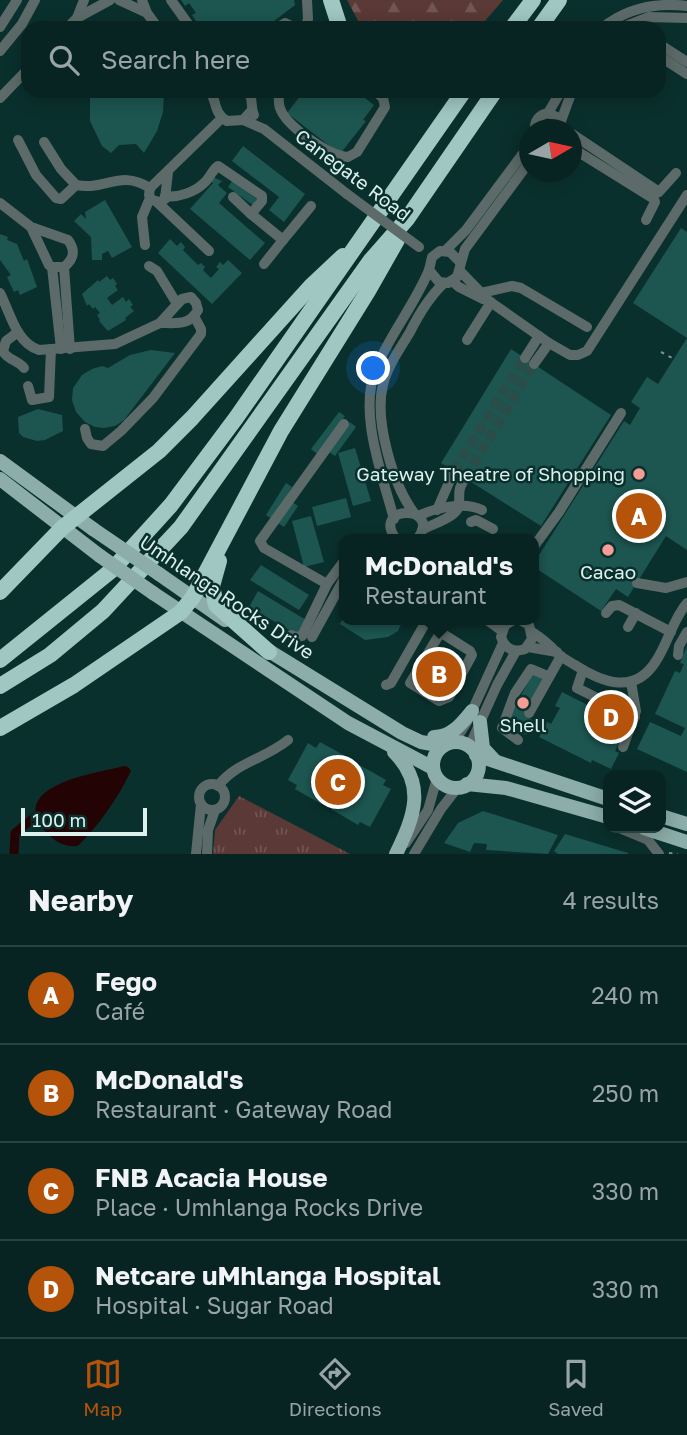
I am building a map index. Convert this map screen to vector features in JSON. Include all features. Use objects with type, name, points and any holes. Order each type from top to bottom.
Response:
[{"type":"highway","points":[[331,0],[338,21]]},
{"type":"highway","points":[[544,21],[559,0]]},
{"type":"highway","points":[[512,21],[529,5]]},
{"type":"highway","points":[[517,21],[529,5]]},
{"type":"highway","points":[[0,660],[112,570],[170,505],[206,460],[459,98]]},
{"type":"highway","points":[[0,686],[50,655],[103,611],[167,544],[218,479],[372,260],[407,219],[490,98]]},
{"type":"highway","points":[[0,728],[74,685],[174,608],[193,597],[281,431],[383,266],[407,219]]},
{"type":"highway","points":[[0,592],[62,528],[159,451],[311,286],[334,263],[359,244]]},
{"type":"highway","points":[[237,513],[213,576],[213,595],[216,605],[269,652]]},
{"type":"highway","points":[[0,694],[22,674]]},
{"type":"main road","name":"Umhlanga Rocks Drive","points":[[0,461],[269,652],[409,737],[448,744]]},
{"type":"main road","name":"Umhlanga Rocks Drive","points":[[0,480],[174,608],[301,693],[435,773]]},
{"type":"main road","points":[[370,715],[425,736],[440,737],[476,717],[484,748],[496,762]]},
{"type":"main road","points":[[385,744],[405,765],[415,788],[411,817],[397,854]]},
{"type":"main road","points":[[603,797],[448,744],[435,756],[435,773],[448,786],[506,788],[603,816]]},
{"type":"main road","points":[[462,786],[477,772],[473,751]]},
{"type":"main road","points":[[666,817],[686,823]]},
{"type":"main road","points":[[659,833],[687,842]]},
{"type":"street","points":[[0,26],[17,0]]},
{"type":"street","points":[[24,21],[35,0]]},
{"type":"street","points":[[77,18],[84,0]]},
{"type":"street","points":[[74,21],[110,0]]},
{"type":"street","points":[[119,0],[148,13]]},
{"type":"street","points":[[142,0],[153,21]]},
{"type":"street","points":[[171,0],[186,21]]},
{"type":"street","points":[[307,0],[307,21]]},
{"type":"street","points":[[614,21],[634,9],[654,5],[687,6]]},
{"type":"street","points":[[639,21],[649,17],[687,18]]},
{"type":"street","points":[[0,51],[21,25]]},
{"type":"street","points":[[666,45],[687,55]]},
{"type":"street","points":[[666,46],[687,62]]},
{"type":"street","points":[[666,48],[687,68]]},
{"type":"street","points":[[666,60],[687,74]]},
{"type":"street","points":[[0,98],[21,76]]},
{"type":"street","points":[[145,245],[142,217],[168,172],[222,118],[215,106],[215,98]]},
{"type":"street","name":"Canegate Road","points":[[252,98],[252,110],[264,129]]},
{"type":"street","points":[[279,98],[280,108],[290,122],[322,148],[348,158],[357,152],[385,107],[383,98]]},
{"type":"street","points":[[537,119],[548,113],[557,98]]},
{"type":"street","points":[[566,119],[570,98]]},
{"type":"street","points":[[243,120],[252,110]]},
{"type":"street","points":[[548,113],[558,119]]},
{"type":"street","name":"Canegate Road","points":[[222,118],[232,122],[243,120],[264,129],[435,259]]},
{"type":"street","points":[[18,140],[36,175],[56,198],[61,199],[76,185]]},
{"type":"street","points":[[582,141],[657,196]]},
{"type":"street","points":[[44,142],[61,169],[76,185],[94,186],[127,178],[141,182],[209,250]]},
{"type":"street","points":[[582,154],[657,196]]},
{"type":"street","points":[[393,534],[393,522],[369,409],[370,387],[377,365],[435,259],[466,230],[519,159]]},
{"type":"street","points":[[156,196],[173,197],[196,189],[204,184],[218,166],[262,196],[262,201],[251,214]]},
{"type":"street","points":[[156,196],[168,172]]},
{"type":"street","points":[[646,220],[657,196],[676,173]]},
{"type":"street","points":[[422,534],[416,515],[400,491],[380,415],[381,397],[391,363],[429,299],[460,267],[468,244],[519,176]]},
{"type":"street","points":[[435,259],[455,254],[460,267],[489,300],[570,355],[584,353],[684,209],[687,195]]},
{"type":"street","points":[[233,197],[283,240]]},
{"type":"street","points":[[0,203],[31,227],[68,240],[73,256],[58,267]]},
{"type":"street","points":[[264,264],[311,206]]},
{"type":"street","points":[[31,227],[46,261],[58,267]]},
{"type":"street","points":[[435,259],[434,279],[448,282],[489,300]]},
{"type":"street","points":[[149,266],[157,271],[177,304]]},
{"type":"street","points":[[28,386],[32,400],[49,397],[60,349],[58,267]]},
{"type":"street","points":[[469,341],[489,300],[512,286],[521,288],[587,327]]},
{"type":"street","points":[[0,293],[18,332],[32,348],[39,350],[114,344],[160,323],[182,299],[191,297],[198,307],[194,316],[182,324],[160,323]]},
{"type":"street","points":[[85,429],[91,444],[103,446],[153,398],[201,334],[194,316]]},
{"type":"street","points":[[18,332],[2,345],[6,356],[24,368]]},
{"type":"street","points":[[539,336],[529,361],[549,343]]},
{"type":"street","points":[[539,540],[621,413]]},
{"type":"street","points":[[327,584],[264,548],[260,541],[344,424]]},
{"type":"street","points":[[437,510],[454,471]]},
{"type":"street","points":[[423,534],[453,514],[459,506],[458,492],[465,478]]},
{"type":"street","points":[[385,534],[403,512],[416,515],[459,506],[482,510]]},
{"type":"street","points":[[471,522],[476,520],[493,529]]},
{"type":"street","points":[[291,635],[299,638],[302,636],[327,584],[339,569]]},
{"type":"street","points":[[637,583],[666,588],[687,582]]},
{"type":"street","points":[[312,637],[339,590]]},
{"type":"street","points":[[532,632],[583,670],[611,683],[631,682],[645,675],[653,667],[687,603]]},
{"type":"street","points":[[606,613],[612,606],[617,605],[671,632]]},
{"type":"street","points":[[628,628],[636,613]]},
{"type":"street","points":[[386,685],[391,683],[424,625]]},
{"type":"street","points":[[440,632],[470,651],[472,656],[445,700],[437,701],[411,685],[411,681],[440,632],[445,625]]},
{"type":"street","points":[[491,625],[510,649],[516,651],[528,647],[559,654]]},
{"type":"street","points":[[473,751],[476,717],[505,625]]},
{"type":"street","points":[[528,647],[532,639],[529,625]]},
{"type":"street","points":[[678,655],[679,646],[687,632]]},
{"type":"street","points":[[448,744],[476,717],[516,651]]},
{"type":"street","points":[[528,713],[559,654]]},
{"type":"street","points":[[466,666],[487,677]]},
{"type":"street","points":[[518,740],[502,728],[515,693],[531,669],[548,676]]},
{"type":"street","points":[[583,670],[577,688],[635,717]]},
{"type":"street","points":[[623,747],[637,707],[631,682]]},
{"type":"street","points":[[497,685],[515,693]]},
{"type":"street","points":[[218,786],[235,769],[269,754],[288,740]]},
{"type":"street","points":[[397,854],[428,810],[435,773]]},
{"type":"street","points":[[196,854],[201,804],[199,796],[203,788],[218,786]]},
{"type":"street","points":[[207,854],[208,830],[215,810],[222,805],[225,797],[218,786]]},
{"type":"street","points":[[414,854],[441,809],[462,786]]},
{"type":"street","points":[[201,804],[207,810],[215,810]]},
{"type":"street","points":[[588,811],[603,820]]},
{"type":"street","points":[[631,833],[648,840],[659,854]]},
{"type":"path","points":[[661,352],[674,359]]},
{"type":"path","points":[[667,854],[678,854]]},
{"type":"green space","points":[[347,0],[503,0],[485,21],[358,21]]},
{"type":"green space","points":[[239,796],[350,854],[213,854],[215,830]]},
{"type":"shaded area","points":[[124,766],[131,771],[120,791],[101,820],[78,846],[60,843],[46,832],[36,816],[37,803],[46,792],[77,778]]},
{"type":"building","points":[[181,0],[294,0],[295,5],[274,21],[196,21],[192,15],[196,13],[189,3],[185,6]]},
{"type":"building","points":[[90,98],[164,98],[163,112],[157,131],[144,153],[136,144],[119,145],[111,153],[102,146],[90,121]]},
{"type":"building","points":[[299,98],[365,98],[374,105],[363,120],[366,121],[340,154],[287,113]]},
{"type":"building","points":[[243,146],[305,194],[284,222],[269,210],[279,197],[232,161]]},
{"type":"building","points":[[213,177],[222,181],[218,185],[227,193],[219,203],[265,243],[250,260],[190,209],[213,183],[210,180]]},
{"type":"building","points":[[232,181],[258,200],[254,206],[228,187]]},
{"type":"building","points":[[105,200],[132,247],[112,258],[108,251],[102,254],[102,260],[92,260],[91,237],[74,221],[81,214],[86,219],[85,212]]},
{"type":"building","points":[[681,228],[687,232],[687,338],[633,303]]},
{"type":"building","points":[[0,234],[17,244],[24,261],[27,259],[37,287],[20,295],[18,290],[14,292],[7,277],[11,275],[0,260]]},
{"type":"building","points":[[170,239],[177,246],[181,242],[185,247],[183,250],[198,265],[201,263],[205,267],[203,270],[211,278],[219,269],[216,267],[220,262],[223,265],[228,260],[242,273],[212,304],[158,253]]},
{"type":"building","points":[[107,276],[110,280],[113,278],[117,284],[115,286],[118,290],[107,298],[112,305],[123,297],[126,302],[129,299],[133,305],[130,307],[134,311],[126,320],[108,331],[99,321],[97,315],[100,313],[95,307],[93,309],[89,304],[87,306],[82,294]]},
{"type":"building","name":"Gateway Theatre of Shopping","points":[[687,338],[687,550],[666,536],[628,597],[616,589],[601,611],[539,570],[539,555],[624,421],[630,425],[640,408],[631,402],[647,377],[658,384]]},
{"type":"building","points":[[511,349],[611,415],[541,526],[441,463]]},
{"type":"building","points":[[151,350],[175,353],[124,420],[115,426],[104,428],[85,422],[76,412],[72,400],[73,388],[82,375],[102,366],[108,368],[130,355]]},
{"type":"building","points":[[38,409],[62,415],[63,431],[45,440],[23,437],[19,433],[18,417]]},
{"type":"building","points":[[339,412],[345,416],[317,454],[311,449]]},
{"type":"building","points":[[350,422],[356,427],[335,456],[329,452]]},
{"type":"building","points":[[355,448],[371,501],[353,506],[338,453]]},
{"type":"building","points":[[286,483],[292,487],[272,519],[266,515]]},
{"type":"building","points":[[346,498],[351,517],[317,526],[312,507]]},
{"type":"building","points":[[292,502],[298,506],[284,527],[278,523]]},
{"type":"building","points":[[311,516],[324,562],[304,567],[292,521]]},
{"type":"building","points":[[261,565],[309,595],[299,610],[250,580]]},
{"type":"building","points":[[258,591],[306,620],[298,635],[249,607]]},
{"type":"building","points":[[342,625],[401,625],[398,631],[388,637],[365,640]]},
{"type":"building","points":[[687,646],[687,772],[637,749],[650,722],[681,736],[685,728],[655,714],[675,671],[680,673],[684,664],[680,663]]},
{"type":"building","points":[[436,653],[458,666],[441,695],[420,682]]},
{"type":"building","points":[[532,674],[543,679],[524,715],[534,721],[526,735],[506,724]]},
{"type":"building","points":[[562,692],[627,725],[615,751],[619,753],[611,769],[592,760],[591,763],[539,737],[547,722],[551,724],[560,708],[555,706]]},
{"type":"building","points":[[320,742],[349,758],[346,762],[354,767],[356,763],[386,780],[383,785],[391,789],[370,827],[360,822],[358,825],[323,801],[321,804],[295,789],[297,785],[288,780],[308,743],[316,748]]},
{"type":"building","points":[[483,811],[558,835],[548,854],[486,850],[487,844],[474,843],[470,852],[444,843],[458,823]]},
{"type":"building","points":[[565,834],[628,854],[558,854],[554,851]]},
{"type":"waterway","points":[[14,854],[15,833],[36,816]]},
{"type":"tunnel","points":[[454,471],[525,358]]},
{"type":"tunnel","points":[[465,478],[534,364]]},
{"type":"place","name":"Gateway Theatre of Shopping","points":[[639,474]]},
{"type":"place","name":"Fego","points":[[639,516]]},
{"type":"place","name":"Cacao","points":[[608,550]]},
{"type":"place","name":"McDonald's","points":[[439,674]]},
{"type":"place","name":"Shell","points":[[523,703]]},
{"type":"place","name":"Netcare uMhlanga Hospital","points":[[611,717]]},
{"type":"place","name":"FNB Acacia House","points":[[338,782]]}]
